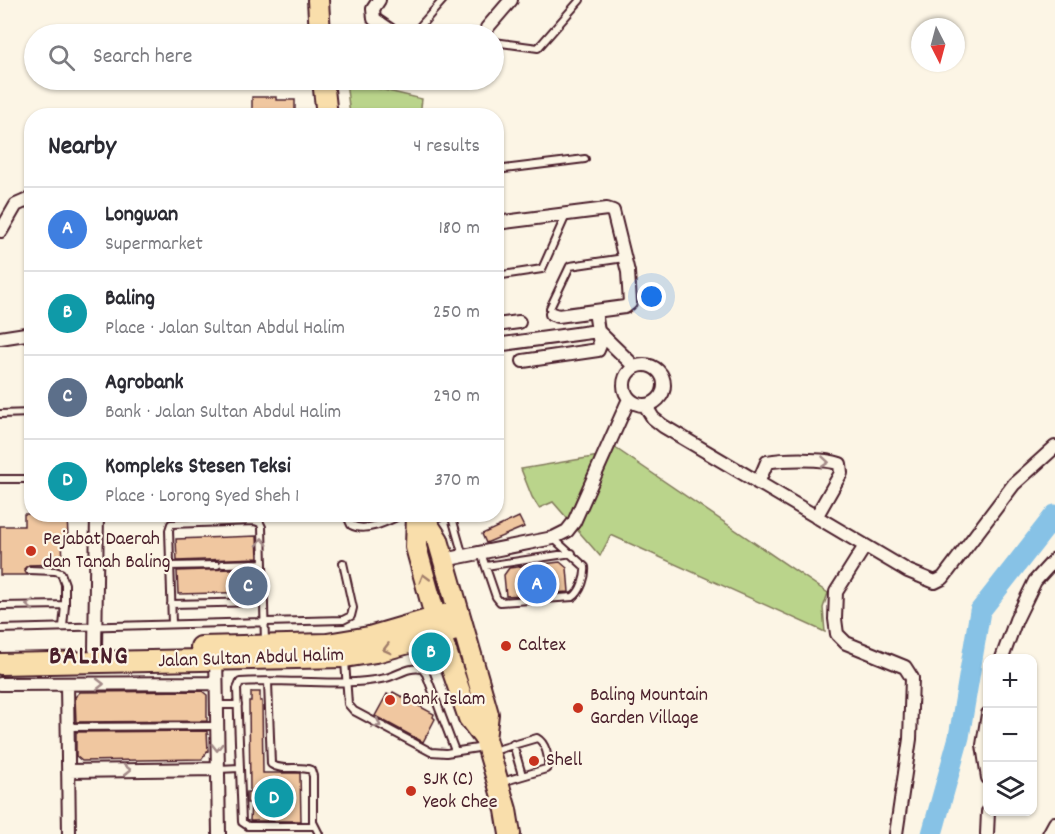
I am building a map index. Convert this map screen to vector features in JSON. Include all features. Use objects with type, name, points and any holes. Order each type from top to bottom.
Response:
[{"type":"main road","points":[[318,0],[319,24]]},
{"type":"main road","points":[[324,90],[326,108]]},
{"type":"main road","points":[[420,522],[416,547],[438,626],[469,718],[487,746],[510,834]]},
{"type":"main road","points":[[425,522],[454,558],[461,619],[488,714],[487,746]]},
{"type":"main road","name":"Jalan Sultan Abdul Halim","points":[[0,664],[216,653],[265,645],[327,644],[438,626],[461,619]]},
{"type":"main road","name":"Jalan Sultan Abdul Halim","points":[[0,651],[95,650],[345,657],[376,652],[417,641],[438,626]]},
{"type":"main road","points":[[417,641],[428,645],[442,655],[451,666]]},
{"type":"street","points":[[379,0],[373,9],[374,19],[381,24]]},
{"type":"street","points":[[491,24],[512,0]]},
{"type":"street","points":[[2,231],[16,205],[24,202]]},
{"type":"street","points":[[504,223],[611,209],[614,213],[629,280],[630,303],[625,307],[558,316],[552,314]]},
{"type":"street","points":[[523,361],[598,350],[600,345],[595,311]]},
{"type":"street","points":[[504,324],[519,322]]},
{"type":"street","points":[[504,344],[598,331]]},
{"type":"street","points":[[598,331],[635,367]]},
{"type":"street","points":[[0,338],[24,334]]},
{"type":"street","points":[[640,365],[657,369],[663,378],[663,394],[655,402],[645,405],[634,403],[629,399],[624,388],[624,381],[630,370],[640,365]]},
{"type":"street","points":[[454,558],[553,538],[567,531],[574,522],[629,399]]},
{"type":"street","points":[[645,405],[652,417],[663,426],[865,546],[931,582],[940,581],[1014,484],[1055,447]]},
{"type":"street","points":[[758,483],[767,462],[830,460],[840,464],[841,473],[816,517]]},
{"type":"street","points":[[95,650],[97,522]]},
{"type":"street","points":[[865,546],[836,592],[836,627],[837,634],[846,643],[905,668],[912,678],[910,739],[896,834]]},
{"type":"street","points":[[1003,654],[1016,620],[1035,581],[1055,559]]},
{"type":"street","points":[[216,653],[219,834]]},
{"type":"street","points":[[0,684],[216,683]]},
{"type":"street","points":[[67,684],[69,834]]},
{"type":"street","points":[[68,771],[218,769]]},
{"type":"street","points":[[987,834],[988,816]]},
{"type":"street","points":[[1049,834],[1055,823]]},
{"type":"lane","points":[[422,24],[443,0]]},
{"type":"lane","points":[[504,43],[538,48],[580,0]]},
{"type":"lane","points":[[504,169],[585,159]]},
{"type":"lane","points":[[504,275],[542,269],[566,214]]},
{"type":"lane","points":[[552,314],[550,308],[570,266],[625,258]]},
{"type":"lane","points":[[0,414],[24,413]]},
{"type":"lane","points":[[0,479],[24,479]]},
{"type":"lane","points":[[172,624],[171,524],[219,522]]},
{"type":"lane","points":[[259,522],[261,525],[263,563],[265,645]]},
{"type":"lane","points":[[349,522],[357,528],[375,522]]},
{"type":"lane","points":[[451,522],[454,558]]},
{"type":"lane","points":[[481,553],[496,597],[500,602],[573,597],[579,592],[585,571],[584,564],[553,538]]},
{"type":"lane","points":[[486,566],[572,553]]},
{"type":"lane","points":[[170,566],[263,563]]},
{"type":"lane","points":[[0,629],[348,618],[353,608],[343,563]]},
{"type":"lane","points":[[29,570],[55,570],[61,573],[65,584],[63,627]]},
{"type":"lane","points":[[171,604],[264,602]]},
{"type":"lane","points":[[0,606],[65,605]]},
{"type":"lane","points":[[345,657],[348,704],[354,711],[423,750],[439,753],[513,744],[532,739],[541,740],[549,760],[548,767],[498,783]]},
{"type":"lane","points":[[314,826],[243,825],[238,683],[347,682],[387,678],[413,668],[422,669],[426,674],[455,751]]},
{"type":"lane","points":[[268,682],[271,764],[276,767],[311,770],[314,826],[319,834]]},
{"type":"lane","points":[[217,705],[238,705]]},
{"type":"lane","points":[[67,727],[217,726]]},
{"type":"lane","points":[[513,744],[522,775]]},
{"type":"lane","points":[[218,769],[240,768]]},
{"type":"green space","points":[[347,90],[384,90],[422,99],[421,108],[349,108]]},
{"type":"green space","points":[[608,443],[828,593],[823,608],[825,632],[611,535],[600,556],[553,502],[539,508],[521,469],[599,456]]},
{"type":"building","points":[[252,97],[295,100],[295,108],[252,108]]},
{"type":"building","points":[[519,517],[524,527],[486,543],[482,534]]},
{"type":"building","name":"Pejabat Daerah dan Tanah Baling","points":[[24,522],[67,522],[68,538],[62,538],[63,564],[29,565],[24,569],[28,575],[0,575],[0,526],[24,526]]},
{"type":"building","points":[[257,536],[258,558],[177,561],[176,539]]},
{"type":"building","points":[[560,562],[567,568],[569,592],[506,596],[504,575],[509,568]]},
{"type":"building","points":[[258,568],[258,592],[178,594],[177,571]]},
{"type":"building","points":[[202,691],[207,695],[207,721],[76,722],[75,697],[80,692]]},
{"type":"building","points":[[251,692],[260,692],[260,701],[262,701],[263,773],[300,773],[301,821],[250,821],[251,803],[247,803],[247,792],[250,792],[249,701],[251,701]]},
{"type":"building","points":[[393,692],[434,714],[435,719],[423,742],[375,716],[387,694],[391,696]]},
{"type":"building","points":[[207,731],[208,751],[202,759],[82,761],[76,756],[76,732]]},
{"type":"waterway","points":[[932,834],[959,737],[980,611],[1055,515]]},
{"type":"place","name":"Pejabat Daerah dan Tanah Baling","points":[[31,551]]},
{"type":"place","name":"Longwan","points":[[537,584]]},
{"type":"place","name":"Agrobank","points":[[248,586]]},
{"type":"place","name":"Caltex","points":[[506,646]]},
{"type":"place","name":"Baling","points":[[431,652]]},
{"type":"place","name":"Bank Islam","points":[[390,700]]},
{"type":"place","name":"Baling Mountain Garden Village","points":[[578,708]]},
{"type":"place","name":"Shell","points":[[534,761]]},
{"type":"place","name":"SJK (C) Yeok Chee","points":[[411,791]]},
{"type":"place","name":"Kompleks Stesen Teksi","points":[[274,798]]},
{"type":"district","name":"BALING","points":[[89,657]]}]
